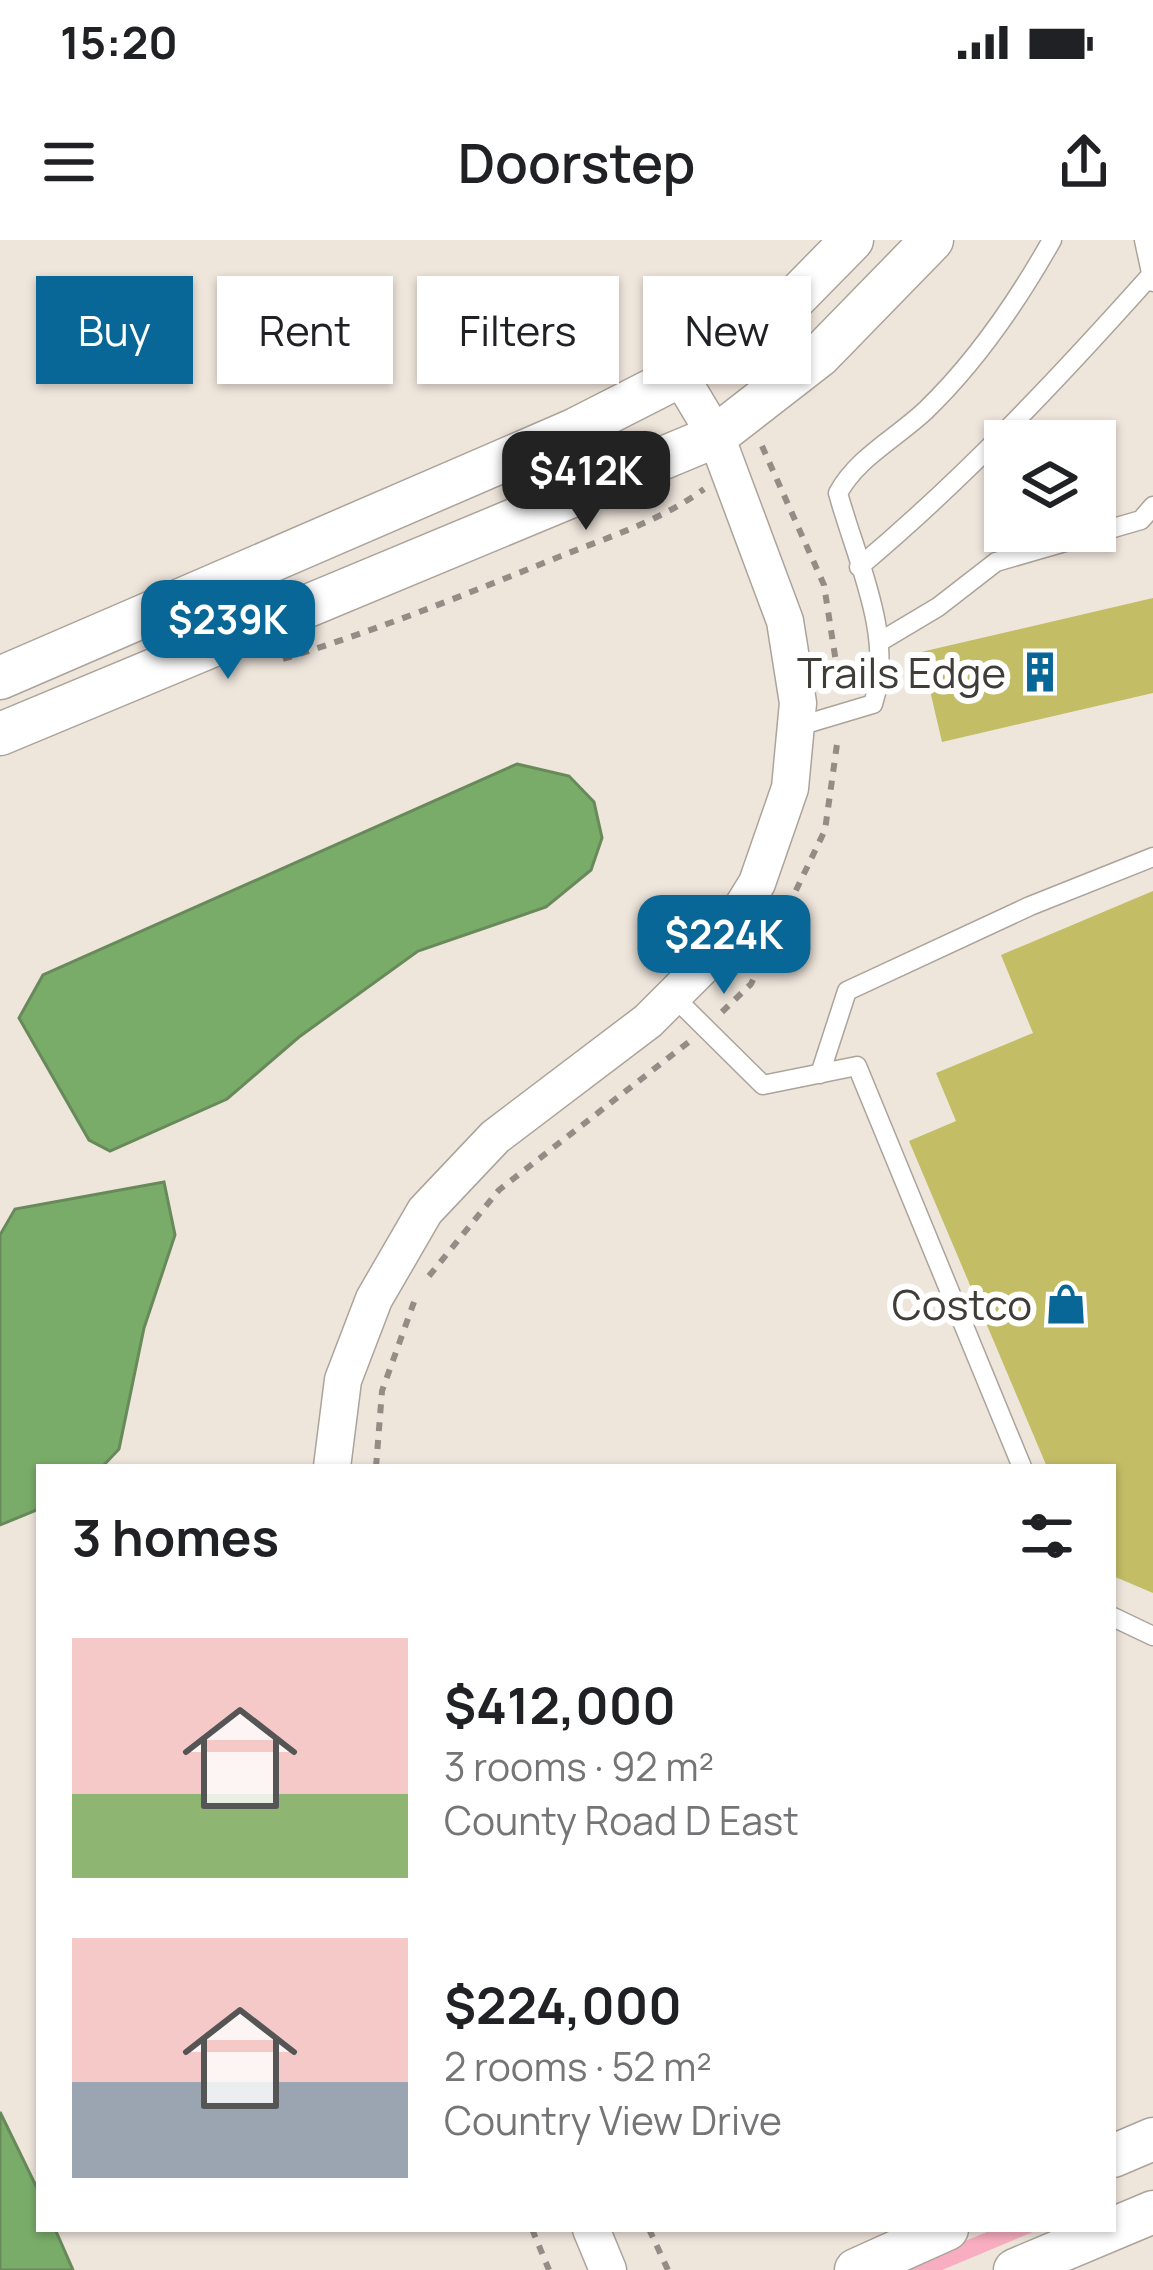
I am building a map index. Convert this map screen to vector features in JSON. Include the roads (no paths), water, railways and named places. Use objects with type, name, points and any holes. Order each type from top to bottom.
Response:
[{"type":"street","points":[[811,281],[851,240]]},
{"type":"street","points":[[0,734],[716,436],[819,356],[932,240]]},
{"type":"street","points":[[0,678],[574,430],[664,384]]},
{"type":"street","points":[[332,1464],[343,1380],[374,1299],[425,1211],[495,1137],[648,1021],[710,959],[757,883],[790,788],[798,703],[785,621],[716,436],[685,384]]},
{"type":"street","points":[[1116,2155],[1153,2139]]},
{"type":"street","points":[[1116,2228],[1153,2212]]},
{"type":"street","points":[[592,2232],[608,2270]]},
{"type":"street","points":[[856,2270],[940,2232]]},
{"type":"street","points":[[1015,2270],[1105,2232]]},
{"type":"lane","points":[[796,727],[873,704],[881,679],[881,641],[838,493],[850,472],[926,410],[1014,308],[1052,240]]},
{"type":"lane","points":[[859,567],[1035,404],[1152,279],[1144,240]]},
{"type":"lane","points":[[881,641],[938,607],[996,562],[1142,520],[1153,506]]},
{"type":"lane","points":[[820,1074],[847,991],[1030,906],[1153,856]]},
{"type":"lane","points":[[673,996],[763,1085],[857,1066],[1021,1464]]},
{"type":"lane","points":[[1116,1618],[1153,1636]]},
{"type":"place","name":"Trails Edge","points":[[1040,672]]},
{"type":"place","name":"Costco","points":[[1066,1304]]}]
